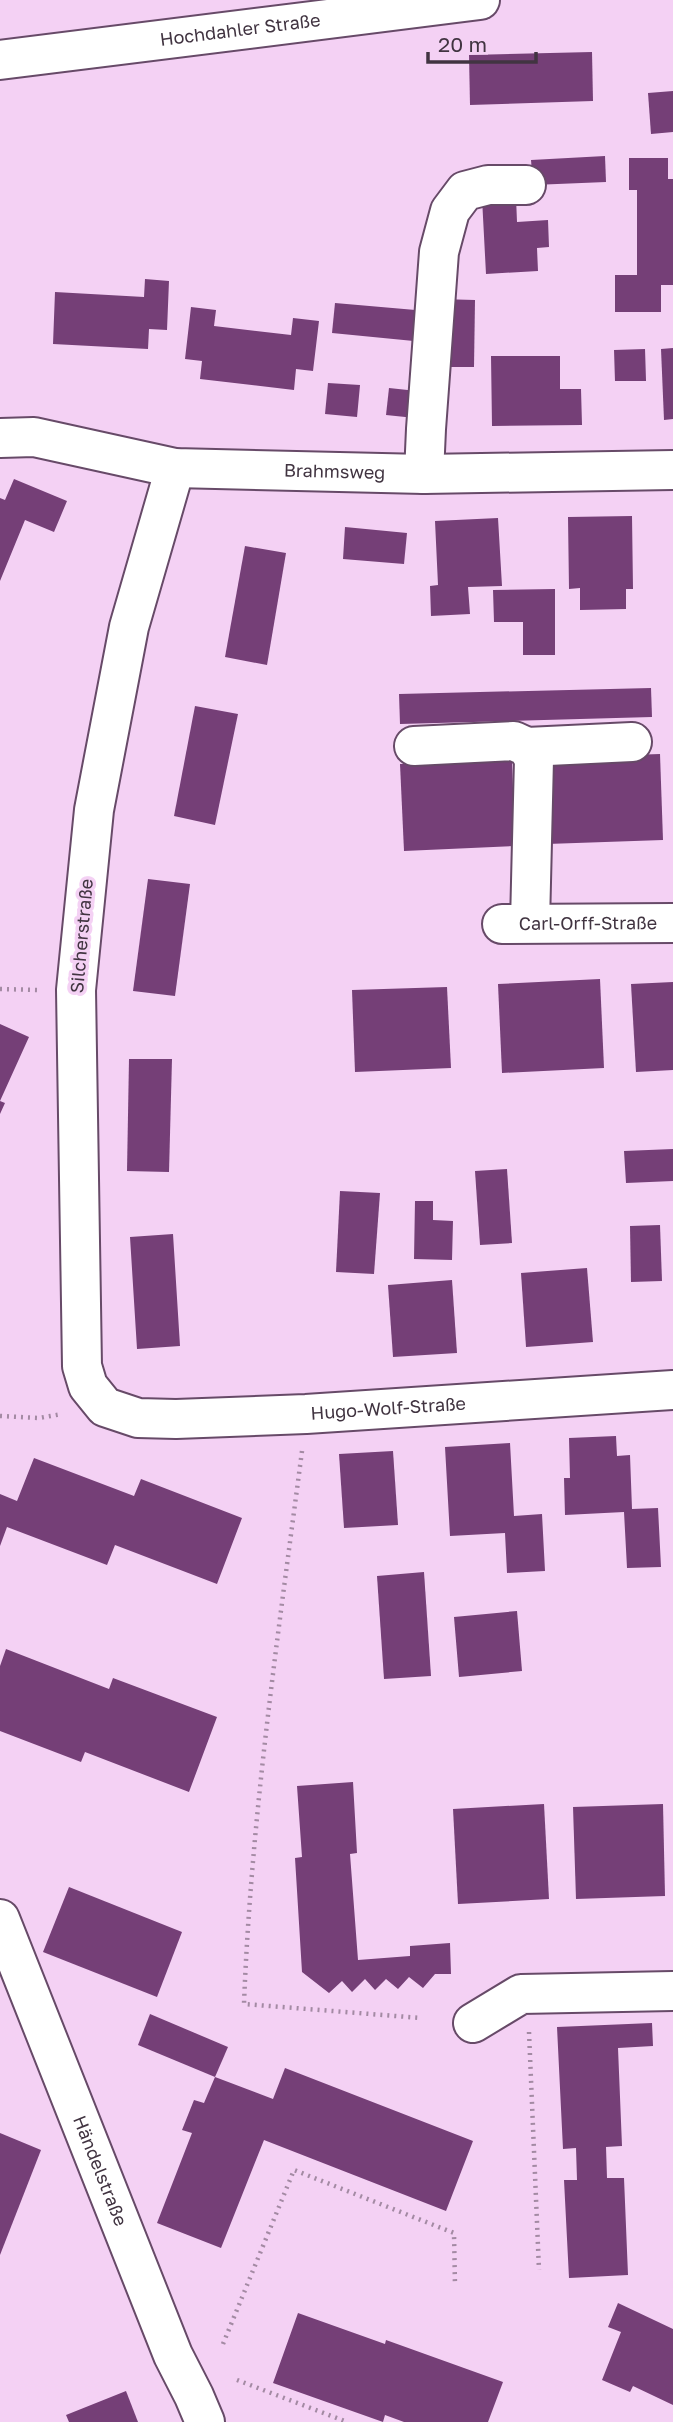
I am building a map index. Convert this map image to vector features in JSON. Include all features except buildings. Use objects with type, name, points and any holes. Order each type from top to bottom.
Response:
[{"type":"street","name":"Hochdahler Straße","points":[[0,60],[330,8],[480,0]]},
{"type":"street","points":[[424,474],[439,252],[450,211],[465,191],[488,185],[526,185]]},
{"type":"street","name":"Brahmsweg","points":[[0,438],[34,437],[175,468],[424,474],[673,470]]},
{"type":"street","name":"Silcherstraße","points":[[105,1407],[88,1386],[82,1366],[76,990],[94,810],[129,627],[175,468]]},
{"type":"street","points":[[414,746],[513,741],[527,747],[632,742]]},
{"type":"street","name":"Carl-Orff-Straße","points":[[527,747],[534,759],[516,924],[673,923]]},
{"type":"street","name":"Hugo-Wolf-Straße","points":[[105,1407],[138,1418],[176,1419],[306,1414],[673,1390]]},
{"type":"street","name":"Händelstraße","points":[[0,1919],[173,2355],[205,2422]]},
{"type":"street","points":[[473,2022],[522,1994],[673,1991]]},
{"type":"path","points":[[0,989],[43,990]]},
{"type":"path","points":[[0,1416],[39,1418],[64,1414]]},
{"type":"path","points":[[303,1443],[270,1701],[248,1911],[244,2004],[421,2018]]},
{"type":"path","points":[[528,2020],[539,2270]]},
{"type":"path","points":[[223,2344],[294,2170],[454,2233],[456,2286]]},
{"type":"path","points":[[237,2380],[348,2422]]}]
